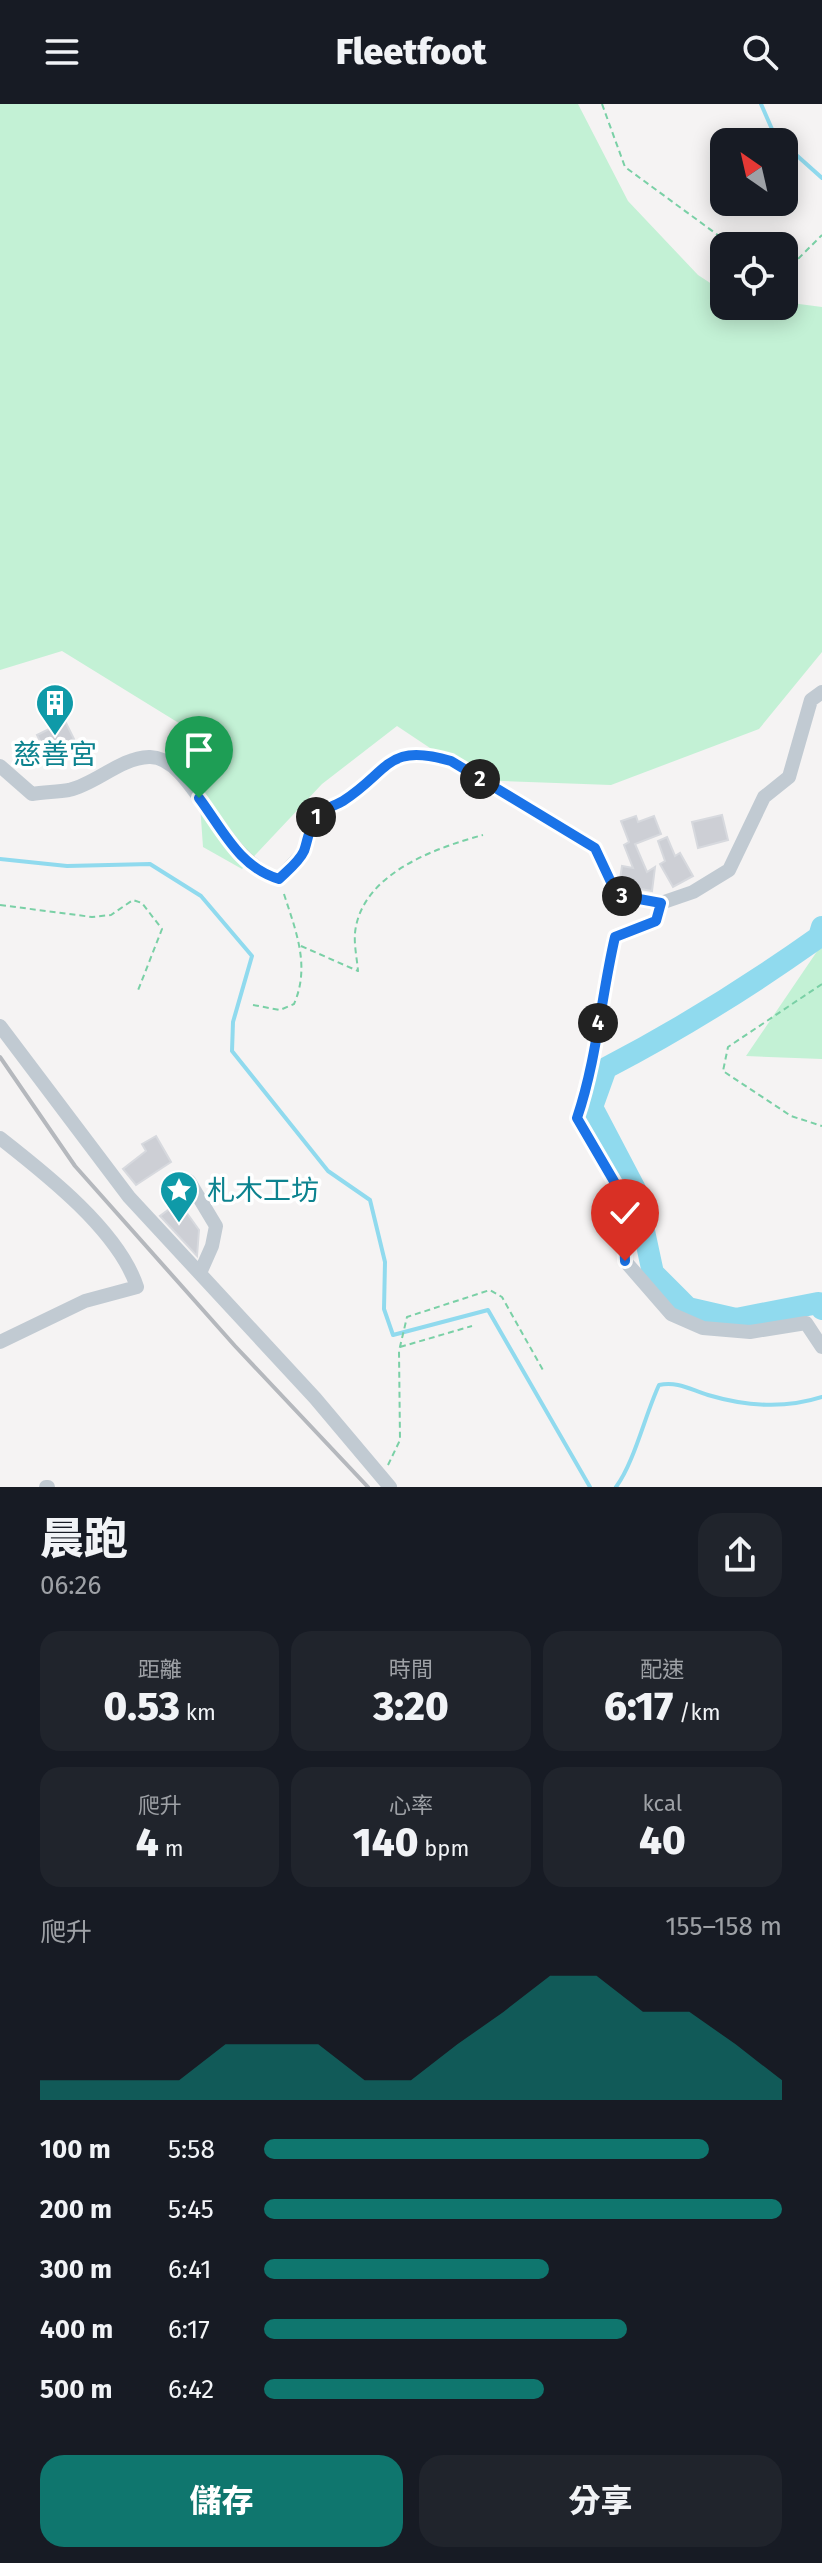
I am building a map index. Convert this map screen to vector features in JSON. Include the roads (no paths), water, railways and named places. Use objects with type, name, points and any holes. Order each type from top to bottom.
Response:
[{"type":"street","points":[[0,766],[32,794],[68,790],[148,756],[165,760],[191,784],[238,852],[260,873],[279,879],[303,853],[316,816],[344,801],[376,771],[413,753],[451,761],[595,848],[617,895],[661,903],[693,892],[729,870],[764,797],[789,777],[811,700],[822,692]]},
{"type":"street","points":[[661,903],[656,921],[615,937],[601,996],[592,1073],[577,1118],[622,1195],[625,1261],[671,1314],[703,1328],[750,1332],[806,1323],[822,1347]]},
{"type":"street","points":[[0,1026],[129,1197],[315,1398],[386,1482]]},
{"type":"street","points":[[0,1138],[62,1186],[131,1267],[137,1287],[85,1301],[0,1342]]},
{"type":"street","points":[[189,1181],[216,1226],[212,1246],[200,1273]]},
{"type":"waterway","points":[[761,104],[772,128]]},
{"type":"waterway","points":[[798,157],[822,178]]},
{"type":"waterway","points":[[0,859],[67,866],[150,864],[201,896],[252,956],[233,1022],[232,1051],[328,1171],[370,1200],[385,1262],[384,1309],[393,1335],[488,1310],[590,1487]]},
{"type":"waterway","points":[[822,927],[819,937],[741,990],[606,1068],[592,1107],[635,1189],[653,1273],[688,1308],[736,1319],[818,1303],[822,1309]]},
{"type":"waterway","points":[[616,1487],[628,1465],[659,1385],[678,1385],[722,1399],[751,1404],[779,1405],[822,1397]]},
{"type":"railway","points":[[0,1057],[75,1166],[235,1346],[368,1487]]},
{"type":"place","name":"慈善宮","points":[[55,737]]},
{"type":"place","name":"札木工坊","points":[[179,1224]]}]
